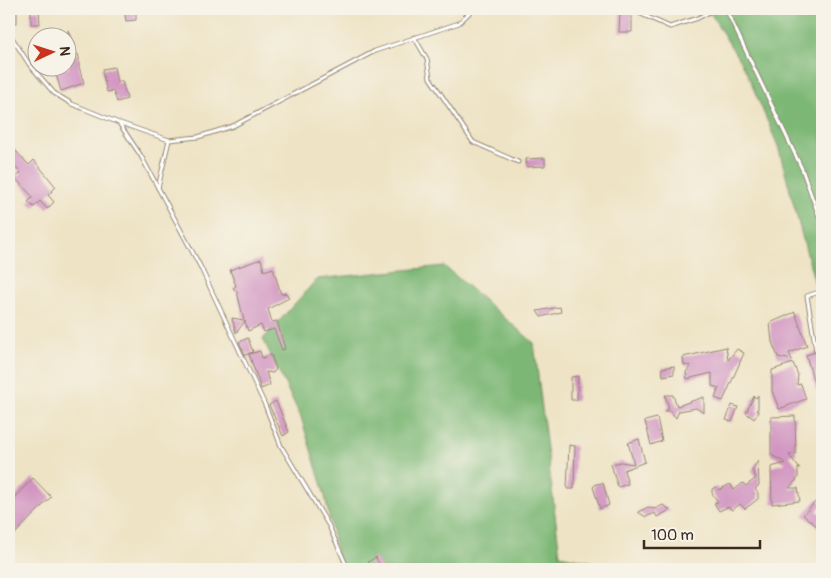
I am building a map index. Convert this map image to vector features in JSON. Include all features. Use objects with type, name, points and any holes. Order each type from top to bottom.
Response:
[{"type":"lane","points":[[9,33],[29,64],[54,93],[90,113],[169,140],[198,137],[234,126],[375,51],[459,23],[473,9]]},
{"type":"lane","points":[[630,9],[670,27],[698,18],[715,9]]},
{"type":"lane","points":[[726,9],[802,169],[822,224]]},
{"type":"lane","points":[[414,37],[428,59],[430,78],[473,142],[518,162]]},
{"type":"lane","points":[[119,123],[141,156],[200,266],[281,446],[329,526],[348,569]]},
{"type":"lane","points":[[158,189],[169,140]]},
{"type":"lane","points":[[816,350],[807,296],[822,291]]},
{"type":"green space","points":[[708,9],[822,9],[822,310],[778,146],[746,71]]},
{"type":"green space","points":[[444,266],[534,343],[560,555],[627,569],[340,569],[325,496],[301,417],[263,339],[317,279]]},
{"type":"building","points":[[9,9],[17,9],[17,23],[9,23]]},
{"type":"building","points":[[124,9],[136,9],[136,20],[126,21]]},
{"type":"building","points":[[39,10],[40,24],[31,24],[31,11]]},
{"type":"building","points":[[629,12],[632,14],[632,32],[619,32],[620,13]]},
{"type":"building","points":[[78,54],[79,67],[84,83],[61,91],[57,78],[78,78]]},
{"type":"building","points":[[114,67],[117,83],[122,81],[127,99],[117,102],[113,91],[107,92],[102,72],[103,69]]},
{"type":"building","points":[[13,148],[29,165],[34,160],[56,187],[48,195],[54,202],[47,209],[40,201],[34,207],[28,202],[33,197],[15,178],[21,173],[12,164],[9,166],[9,152]]},
{"type":"building","points":[[545,158],[545,166],[527,167],[526,159]]},
{"type":"building","points":[[261,259],[264,271],[273,268],[281,294],[286,293],[289,298],[268,309],[272,322],[277,321],[285,349],[282,350],[274,329],[264,332],[261,325],[248,331],[245,321],[236,333],[232,318],[244,320],[237,292],[233,288],[236,286],[230,270]]},
{"type":"building","points":[[560,307],[561,312],[541,317],[537,311]]},
{"type":"building","points":[[795,312],[807,346],[789,353],[792,360],[778,357],[772,342],[770,323]]},
{"type":"building","points":[[248,338],[253,352],[245,355],[239,342]]},
{"type":"building","points":[[726,347],[728,360],[737,349],[744,353],[723,401],[715,398],[719,388],[712,386],[712,373],[687,379],[686,372],[691,366],[684,365],[683,357]]},
{"type":"building","points":[[822,350],[822,392],[816,390],[806,355]]},
{"type":"building","points":[[260,351],[262,358],[271,355],[276,369],[273,373],[266,372],[270,385],[261,389],[249,354]]},
{"type":"building","points":[[793,363],[798,375],[797,385],[801,384],[806,399],[779,409],[772,391],[772,370]]},
{"type":"building","points":[[674,366],[674,374],[663,376],[662,368]]},
{"type":"building","points":[[578,376],[577,400],[571,400],[571,377]]},
{"type":"building","points":[[665,395],[673,395],[677,406],[704,397],[704,413],[696,408],[679,411],[676,418],[670,411],[665,411],[669,408]]},
{"type":"building","points":[[758,395],[758,409],[756,410],[759,412],[754,419],[746,413],[754,396],[756,398]]},
{"type":"building","points":[[276,401],[289,432],[283,436],[269,405]]},
{"type":"building","points":[[732,405],[738,407],[732,422],[726,420]]},
{"type":"building","points":[[795,416],[796,454],[789,455],[800,469],[798,468],[798,478],[789,488],[798,488],[800,501],[772,504],[771,467],[786,463],[771,455],[771,417]]},
{"type":"building","points":[[657,418],[662,441],[651,445],[645,421]]},
{"type":"building","points":[[639,439],[645,462],[624,470],[628,484],[618,487],[611,464],[621,462],[634,464],[628,443]]},
{"type":"building","points":[[569,445],[575,446],[574,489],[567,489]]},
{"type":"building","points":[[758,461],[759,485],[755,489],[758,493],[758,499],[745,509],[740,504],[732,510],[728,507],[719,511],[714,503],[718,502],[712,493],[712,489],[716,487],[719,490],[730,484],[734,490],[743,483],[746,486],[756,478],[752,470]]},
{"type":"building","points":[[33,478],[51,497],[9,540],[9,503]]},
{"type":"building","points":[[603,483],[609,505],[600,509],[593,487],[596,484]]},
{"type":"building","points":[[818,499],[822,504],[817,511],[822,515],[822,524],[819,528],[803,515]]},
{"type":"building","points":[[663,505],[670,510],[657,517],[655,513],[646,517],[638,512],[648,507],[654,509]]},
{"type":"building","points":[[376,557],[382,569],[372,569],[368,562]]}]
